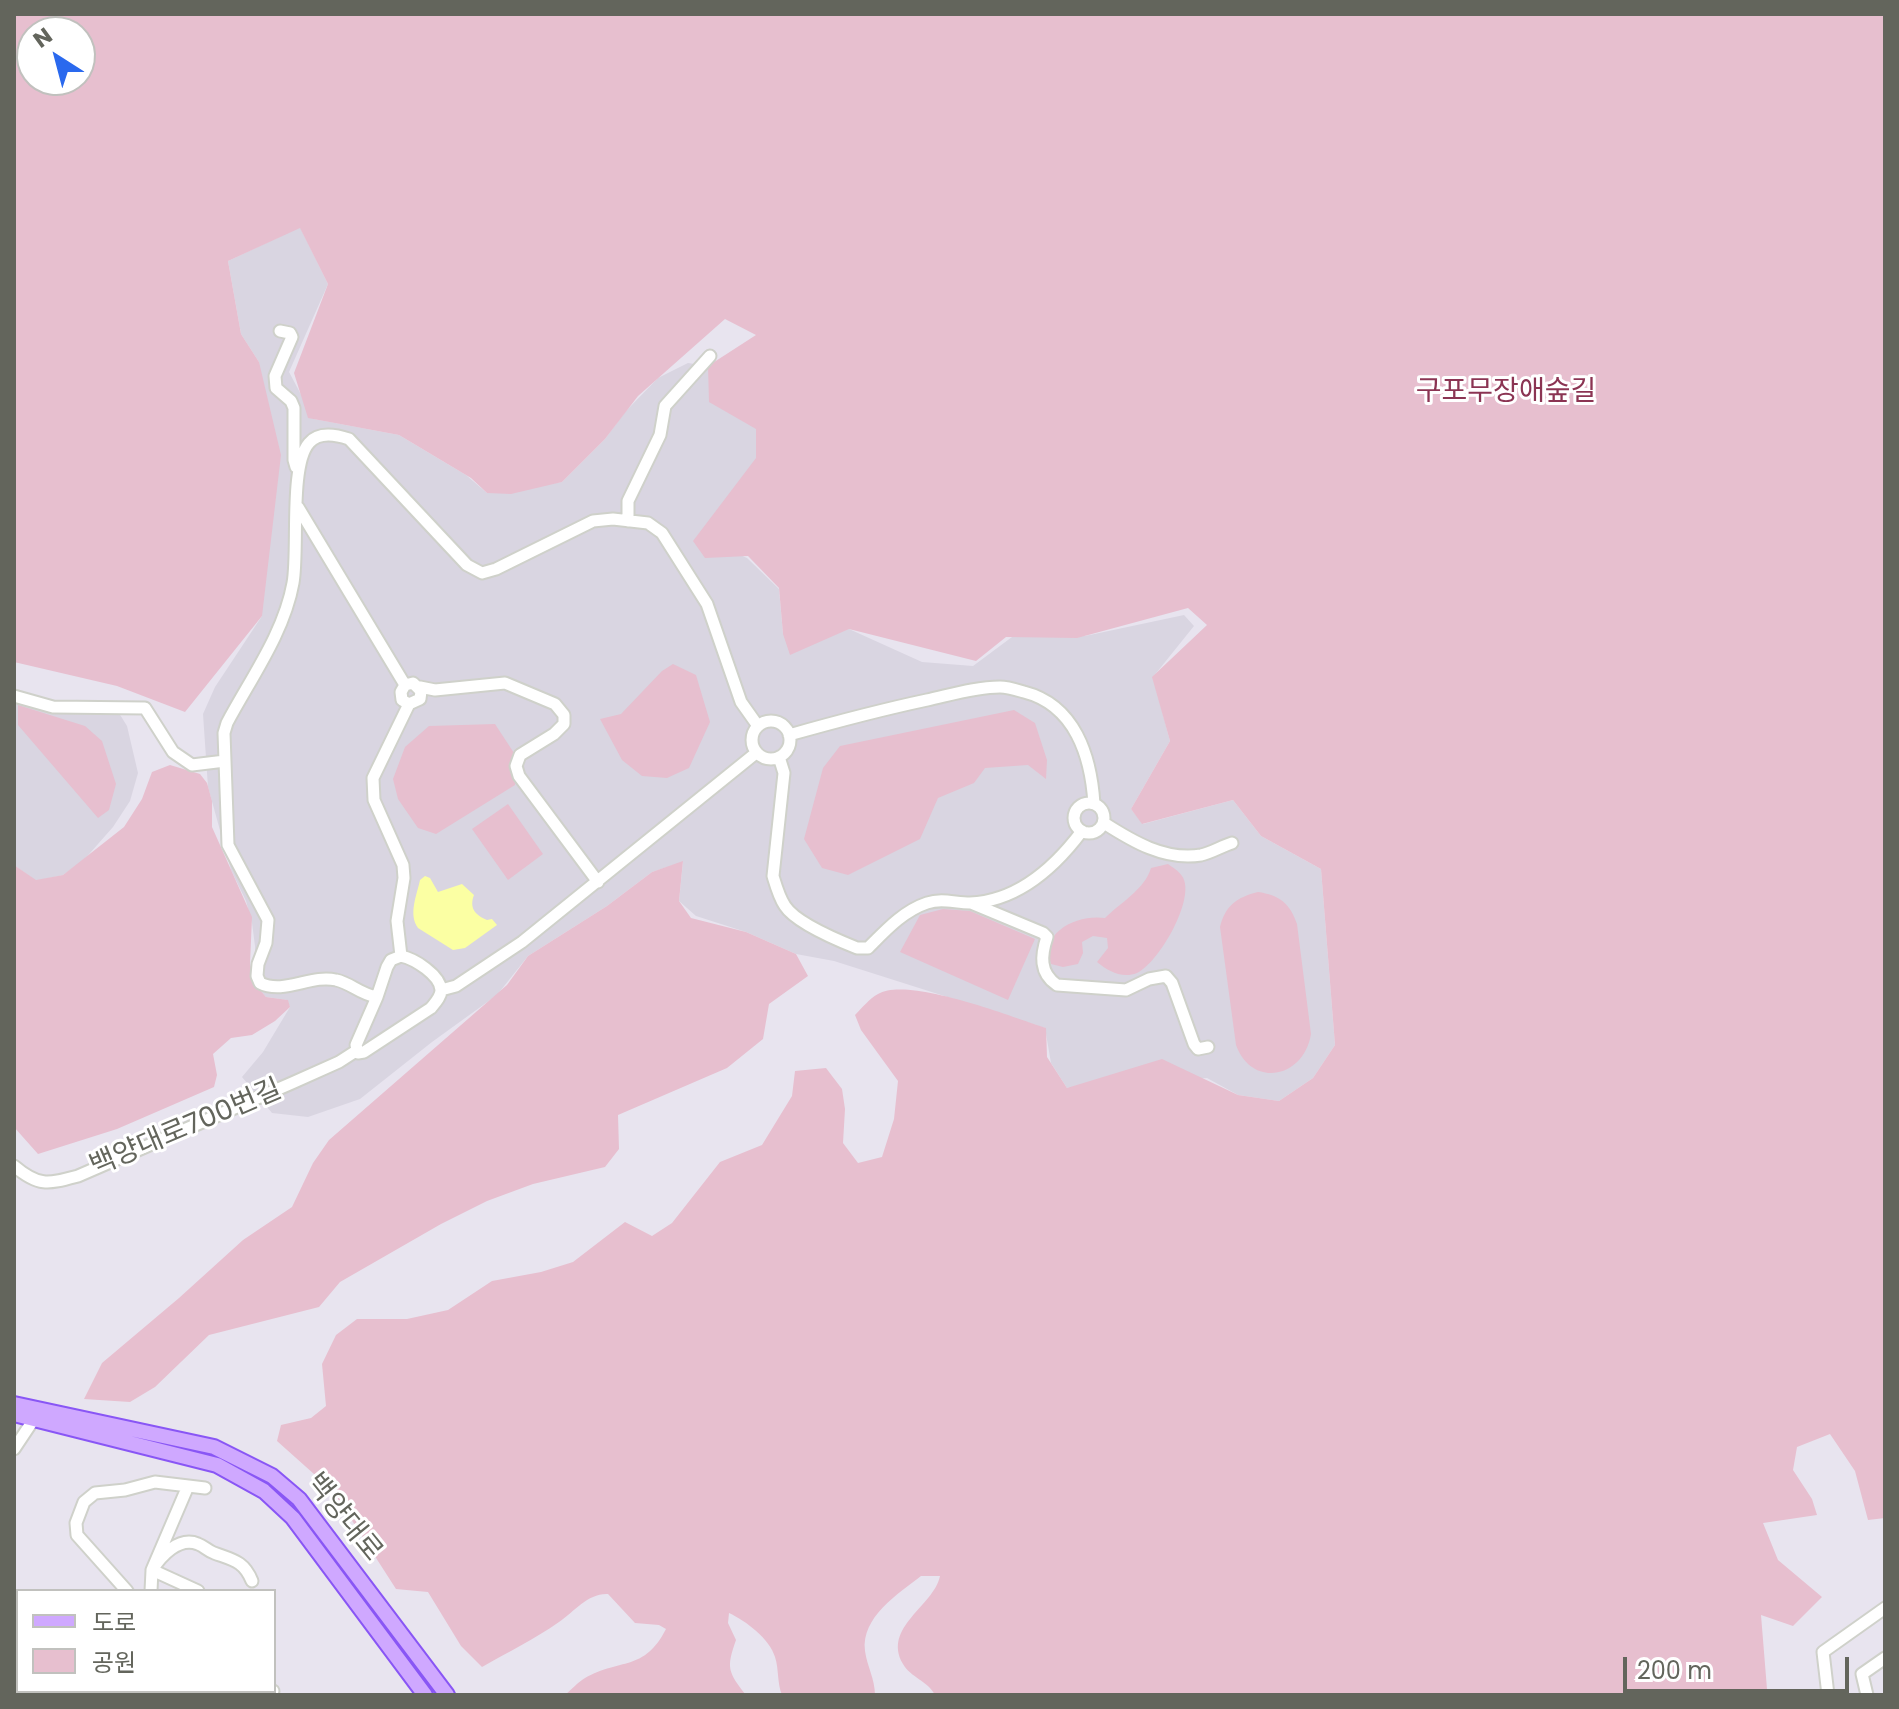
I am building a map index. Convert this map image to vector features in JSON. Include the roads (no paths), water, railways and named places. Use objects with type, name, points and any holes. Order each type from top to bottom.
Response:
[{"type":"main road","name":"백양대로","points":[[14,1404],[214,1447],[272,1476],[299,1499],[447,1695]]},
{"type":"main road","name":"백양대로","points":[[14,1414],[217,1465],[264,1491],[293,1518],[425,1695]]},
{"type":"street","points":[[280,331],[290,333],[292,337],[275,376],[276,388],[291,401],[294,408],[294,460],[298,472]]},
{"type":"street","points":[[628,521],[628,501],[660,435],[665,406],[710,356]]},
{"type":"street","points":[[377,997],[364,995],[337,980],[276,987],[260,983],[258,964],[266,943],[268,920],[228,845],[224,733],[287,608],[293,582],[298,472],[309,443],[318,436],[336,435],[349,439],[467,565],[482,573],[593,521],[648,523],[662,533],[707,604],[741,702],[758,726]]},
{"type":"street","points":[[297,506],[405,685]]},
{"type":"street","points":[[405,685],[413,683],[420,687],[456,688],[505,683],[555,704],[564,715],[564,724],[554,734],[520,755],[516,766],[519,776],[598,882]]},
{"type":"street","points":[[405,685],[401,696],[413,703],[456,688]]},
{"type":"street","points":[[789,735],[874,711],[1002,686],[1040,697],[1059,711],[1076,730],[1089,765],[1094,804]]},
{"type":"street","points":[[401,956],[397,921],[403,865],[374,800],[373,778],[413,703],[421,695],[420,687]]},
{"type":"street","points":[[14,696],[53,707],[145,708],[173,752],[192,765],[225,761]]},
{"type":"street","points":[[772,721],[785,728],[789,735],[787,749],[779,757],[769,760],[756,753],[752,739],[758,726],[772,721]]},
{"type":"street","points":[[356,1051],[391,960],[401,956],[411,958],[437,980],[441,990],[456,986],[522,942],[756,753]]},
{"type":"street","points":[[779,757],[784,773],[773,876],[784,906],[794,916],[845,943],[868,948],[887,928],[927,903],[948,900],[970,903],[1043,933],[1047,937],[1043,967],[1049,980],[1057,985],[1126,990],[1149,979],[1166,976],[1172,983],[1194,1044],[1198,1049],[1208,1047]]},
{"type":"street","points":[[1082,804],[1094,804],[1103,811],[1104,823],[1096,831],[1082,831],[1076,825],[1075,813],[1082,804]]},
{"type":"street","points":[[1104,823],[1154,850],[1172,854],[1201,855],[1232,843]]},
{"type":"street","points":[[970,903],[997,898],[1025,886],[1054,866],[1082,831]]},
{"type":"street","name":"백양대로700번길","points":[[14,1166],[27,1177],[44,1183],[78,1176],[339,1062],[356,1051],[364,1052],[431,1008],[441,990]]},
{"type":"street","points":[[14,1449],[34,1419]]},
{"type":"street","points":[[125,1589],[77,1535],[76,1523],[84,1502],[95,1493],[125,1490],[147,1482],[205,1488]]},
{"type":"street","points":[[151,1589],[152,1570],[188,1486]]},
{"type":"street","points":[[152,1570],[170,1549],[183,1543],[196,1542],[209,1551],[241,1563],[252,1581]]},
{"type":"street","points":[[152,1570],[194,1589]]},
{"type":"street","points":[[1828,1695],[1823,1652],[1884,1611]]},
{"type":"street","points":[[1867,1695],[1862,1674],[1885,1658]]},
{"type":"railway","points":[[14,1586],[18,1589]]},
{"type":"park label","name":"구포무장애숲길","points":[[1506,393]]}]
